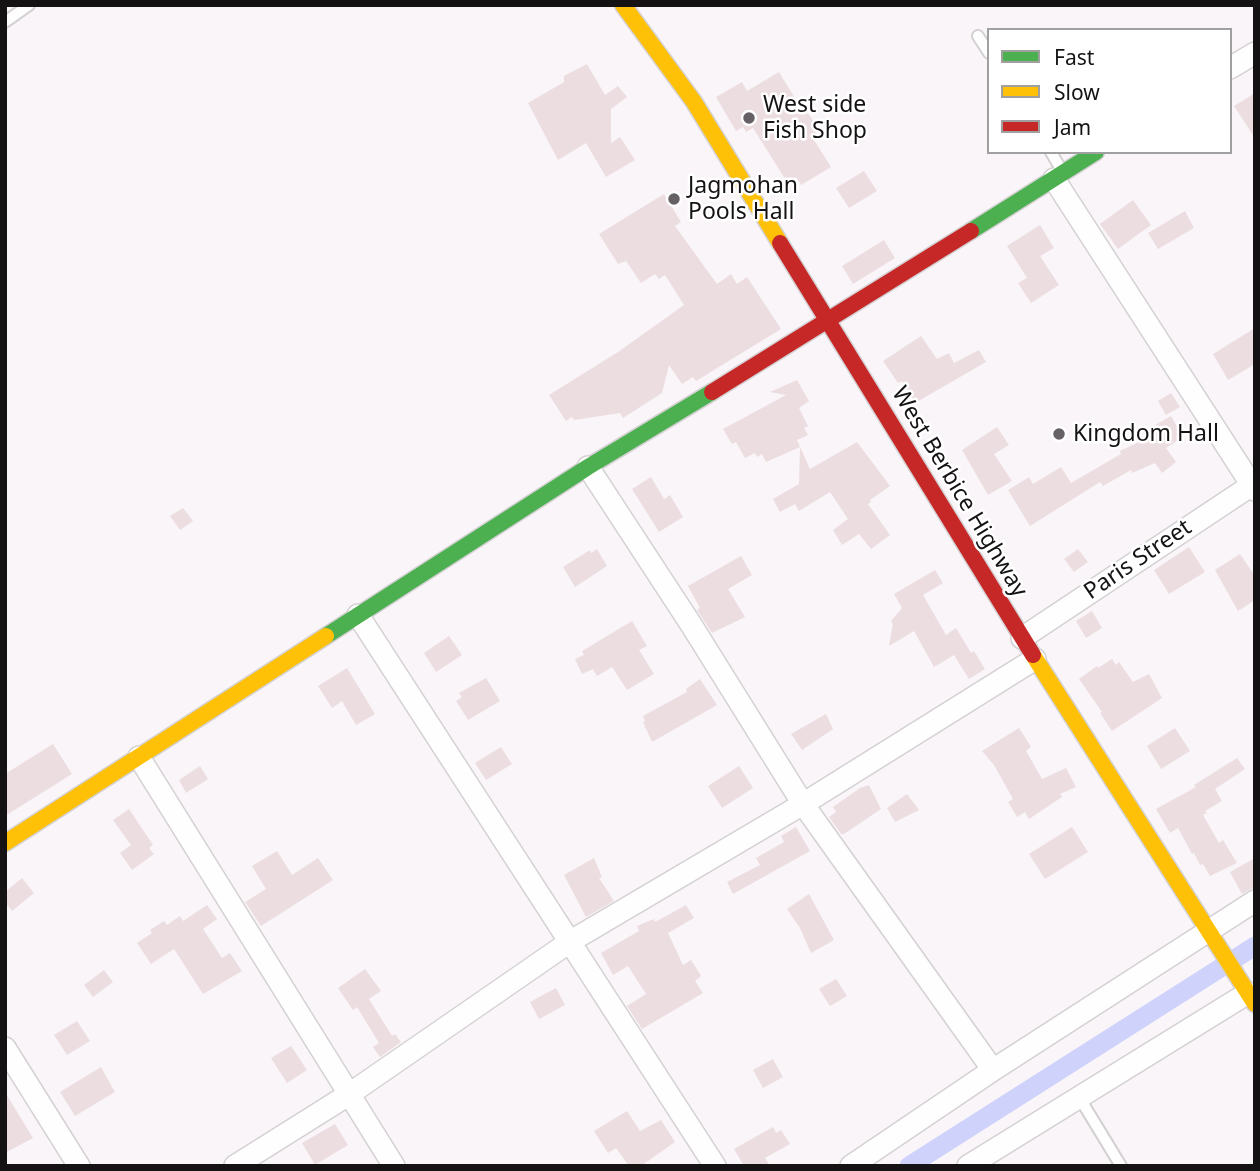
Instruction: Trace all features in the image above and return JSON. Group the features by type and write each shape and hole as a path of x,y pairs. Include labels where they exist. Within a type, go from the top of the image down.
{"street":[{"name":"West Berbice Highway","path":"622,5 694,102 1035,659 1251,998"},
{"path":"1232,67 1255,53"},
{"path":"5,843 587,467 1093,154"},
{"path":"1059,176 1254,486"},
{"path":"587,467 692,626 803,804 993,1070"},
{"name":"Paris Street","path":"1022,638 1254,486"},
{"path":"358,615 715,1166"},
{"path":"235,1166 348,1095 571,941 803,804 1035,659"},
{"path":"139,757 394,1166"},
{"path":"851,1166 993,1070 1255,901"},
{"path":"968,1166 1078,1097 1251,998"},
{"path":"5,1048 79,1166"}],"lane":[{"path":"5,22 29,5"},
{"path":"978,36 987,50"},
{"path":"1052,154 1059,176"},
{"path":"1078,1097 1121,1166"}],"building":[{"path":"587,64 605,95 618,86 627,97 611,109 611,143 620,137 635,160 606,177 586,143 558,160 528,103 564,82 564,76"},
{"path":"779,72 801,108 803,106 820,131 812,137 831,167 801,185 796,177 787,182 753,128 746,132 743,127 736,131 716,97 742,82 747,91"},
{"path":"1255,93 1255,138 1234,106"},
{"path":"864,171 877,191 849,208 836,188"},
{"path":"664,194 681,222 675,226 717,284 731,274 737,284 747,277 781,329 696,381 693,377 682,384 669,365 662,393 623,418 620,413 574,420 572,417 566,421 549,395 618,352 684,305 665,275 659,279 655,274 641,283 626,261 618,264 599,234"},
{"path":"1133,200 1151,225 1118,249 1100,224"},
{"path":"1185,211 1194,228 1158,249 1148,233"},
{"path":"1040,225 1054,248 1040,256 1059,285 1031,303 1018,283 1027,278 1007,246"},
{"path":"884,240 895,258 853,284 842,266"},
{"path":"1255,328 1255,364 1228,380 1213,354"},
{"path":"921,336 937,359 949,353 954,363 979,350 986,362 915,403 902,381 898,383 883,361"},
{"path":"797,380 809,401 799,408 808,426 804,428 808,435 797,440 810,469 857,442 890,486 868,504 890,535 871,549 859,534 842,545 833,530 848,519 830,492 799,511 795,504 780,512 773,499 799,484 800,447 766,462 762,454 757,457 755,453 745,458 736,442 732,444 723,429 786,395 770,392"},
{"path":"1171,393 1180,407 1166,415 1158,401"},
{"path":"1171,416 1183,437 1166,448 1176,462 1162,473 1155,463 1132,473 1131,470 1103,486 1100,482 1030,526 1008,490 1029,477 1033,484 1061,467 1071,483 1121,454 1120,451 1149,437 1145,431"},
{"path":"997,427 1009,445 994,454 1012,481 988,495 962,450"},
{"path":"651,477 664,499 670,495 683,517 659,532 632,489"},
{"path":"183,508 193,521 180,530 170,516"},
{"path":"1189,547 1205,572 1169,594 1154,570"},
{"path":"597,549 607,566 575,587 563,567 590,550 591,553"},
{"path":"1078,549 1088,562 1074,572 1064,559"},
{"path":"1240,554 1255,576 1255,600 1238,611 1215,570"},
{"path":"741,556 752,575 728,589 745,617 712,633 697,610 700,608 688,586"},
{"path":"935,570 943,583 923,595 946,635 956,628 971,653 974,651 985,669 969,679 954,655 934,667 914,631 889,646 893,624 891,621 902,608 894,594"},
{"path":"1092,611 1102,628 1086,638 1076,621"},
{"path":"632,621 647,646 639,650 654,674 627,690 612,667 597,676 593,669 582,674 575,659 584,655 582,651"},
{"path":"449,636 462,655 436,672 424,653"},
{"path":"1112,659 1116,665 1119,662 1133,682 1149,674 1162,698 1112,731 1079,679"},
{"path":"347,668 375,714 356,725 342,701 332,708 318,686"},
{"path":"486,678 500,701 468,720 456,701 462,697 459,693"},
{"path":"700,679 717,705 652,742 643,716 687,692 686,689"},
{"path":"826,714 833,729 802,750 791,734"},
{"path":"1019,728 1031,747 1026,751 1042,779 1066,768 1076,787 1060,794 1062,797 1029,819 1025,812 1017,817 1008,802 1013,799 994,765 982,751"},
{"path":"1175,728 1190,751 1161,769 1147,746"},
{"path":"53,744 72,774 5,816 5,774"},
{"path":"501,747 512,764 486,780 475,763"},
{"path":"1237,758 1245,769 1215,789 1222,801 1203,815 1219,843 1223,840 1237,863 1210,876 1194,853 1192,854 1178,828 1170,833 1156,809 1196,787 1194,785"},
{"path":"200,766 208,779 186,793 179,780"},
{"path":"739,766 753,788 722,808 708,786"},
{"path":"869,785 881,809 841,834 829,817 836,812 833,807 860,788"},
{"path":"907,794 919,810 895,822 887,808"},
{"path":"129,809 153,845 149,848 154,854 132,870 120,853 131,845 113,820"},
{"path":"796,827 810,851 733,894 727,882 760,865 756,858 784,842 781,836"},
{"path":"1072,827 1088,852 1045,879 1029,854"},
{"path":"277,851 292,875 318,858 333,880 261,926 245,902 266,889 252,866"},
{"path":"594,858 602,877 599,878 614,901 586,917 564,875"},
{"path":"1255,858 1255,887 1242,894 1230,872"},
{"path":"22,878 34,893 12,911 5,902 5,892"},
{"path":"809,894 834,940 811,953 800,928 787,909"},
{"path":"207,905 217,919 203,929 222,958 230,953 242,971 203,994 174,949 151,964 137,943 164,921 167,925 180,916 183,921"},
{"path":"686,905 694,918 668,933 683,965 691,960 701,976 695,981 703,993 642,1029 627,1006 646,994 628,966 613,975 601,953 639,931 637,926 654,919 655,922"},
{"path":"365,969 381,991 369,999 392,1036 395,1034 401,1042 380,1057 373,1047 379,1043 357,1007 353,1010 338,988"},
{"path":"104,970 113,982 93,997 84,985"},
{"path":"836,979 847,996 830,1006 819,989"},
{"path":"556,988 565,1005 539,1019 530,1002"},
{"path":"77,1021 90,1041 67,1055 54,1035"},
{"path":"291,1046 307,1070 287,1083 271,1058"},
{"path":"773,1059 783,1077 763,1088 753,1070"},
{"path":"101,1067 115,1092 75,1116 60,1092"},
{"path":"5,1092 33,1138 5,1153"},
{"path":"627,1111 640,1131 661,1120 675,1142 641,1166 629,1166 616,1148 608,1153 594,1131"},
{"path":"335,1124 348,1145 315,1165 302,1143"},
{"path":"773,1127 776,1133 781,1130 790,1144 765,1158 770,1166 744,1166 734,1149"}],"waterway":[{"path":"909,1166 1255,946"}],"traffic: fast":[{"path":"971,231 1093,154"},
{"path":"326,636 588,467 712,392"}],"traffic: slow":[{"path":"623,5 694,102 780,243"},
{"path":"5,843 326,636"},
{"path":"1033,655 1255,1004"}],"traffic: jam":[{"path":"712,392 971,231"},
{"path":"780,243 1033,655"}],"place":[{"name":"West side Fish Shop","path":"749,118"},
{"name":"Jagmohan Pools Hall","path":"674,199"},
{"name":"Kingdom Hall","path":"1059,434"}]}
